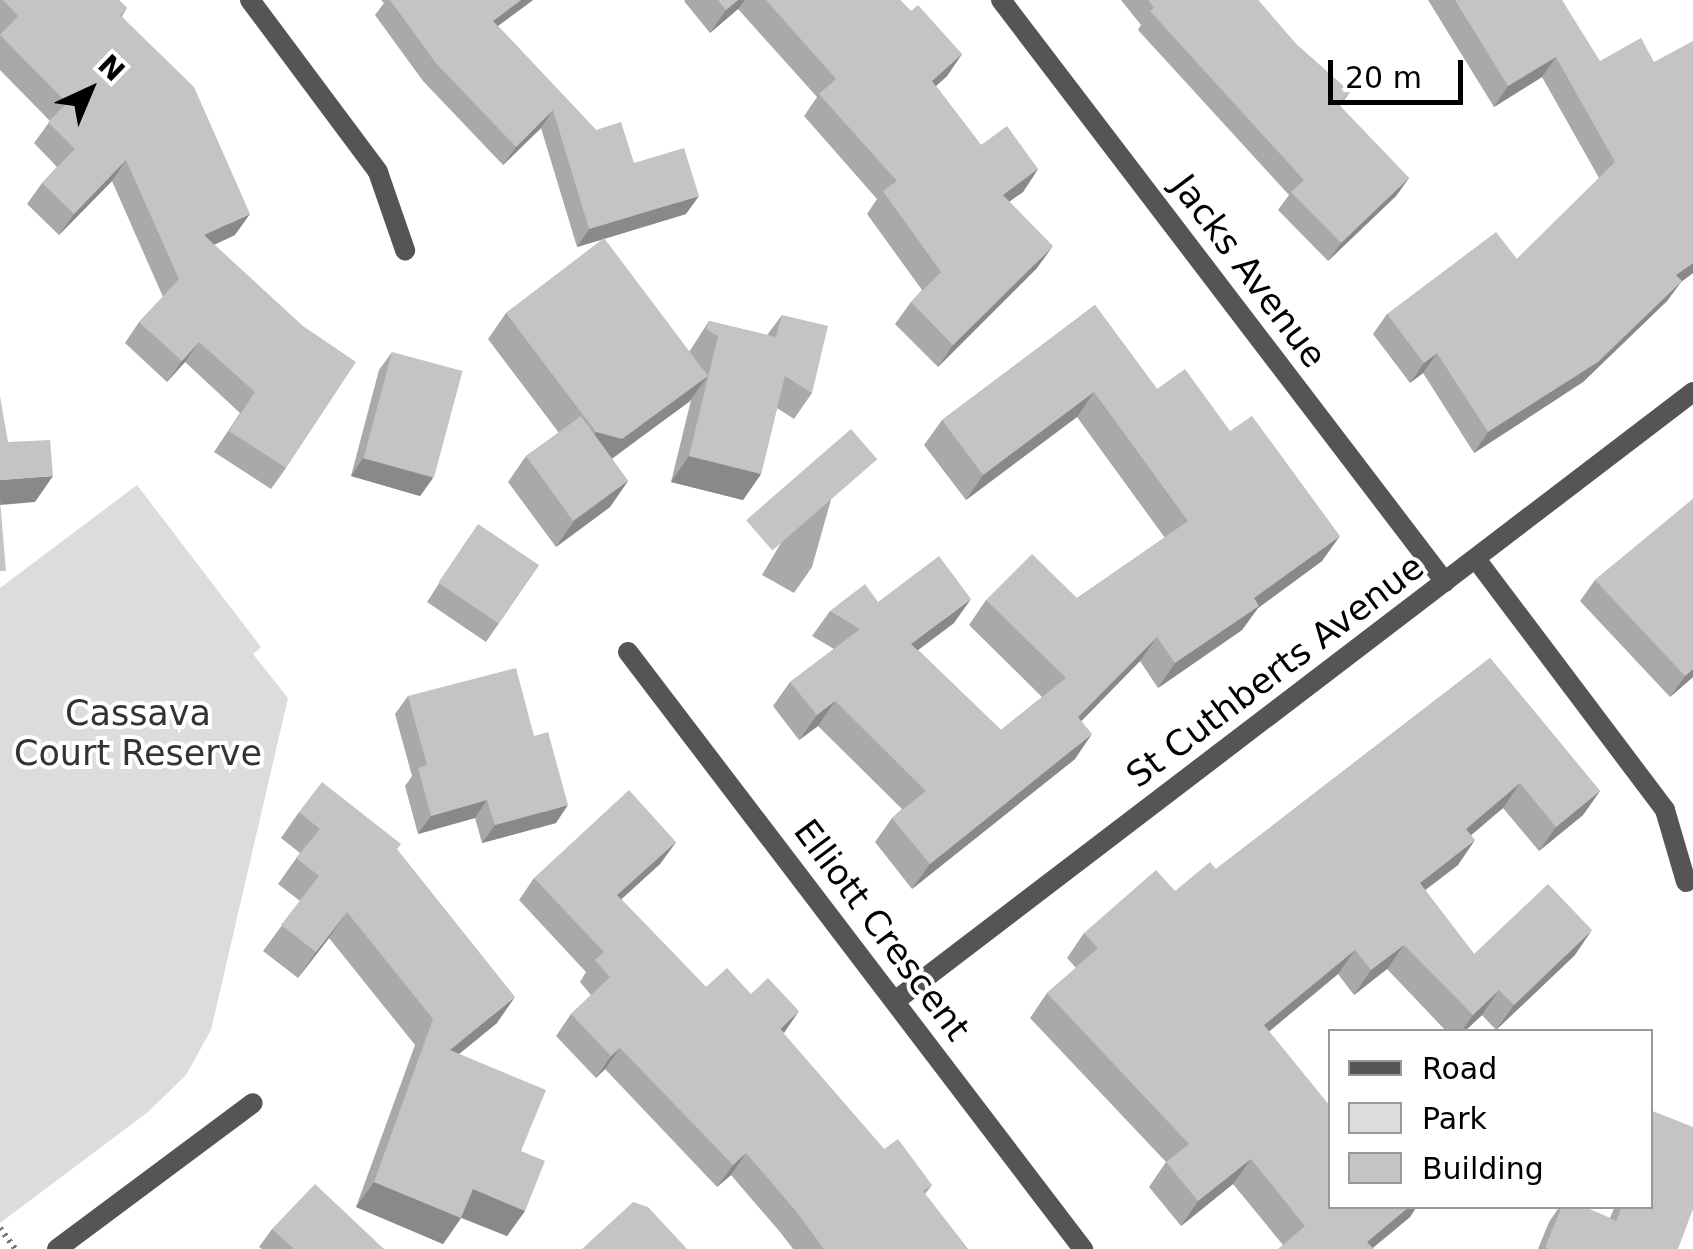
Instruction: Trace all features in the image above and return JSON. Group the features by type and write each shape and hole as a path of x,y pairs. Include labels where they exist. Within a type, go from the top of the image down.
{"street":[{"path":"250,0 378,172 405,250"},
{"name":"Jacks Avenue","path":"1001,0 1445,582"},
{"name":"St Cuthberts Avenue","path":"895,1001 1693,392"},
{"path":"1476,559 1665,810 1686,882"},
{"name":"Elliott Crescent","path":"628,652 1083,1249"},
{"path":"57,1249 254,1103"}],"path":[{"path":"0,1228 15,1249"}],"green space":[{"name":"Cassava Court Reserve","path":"137,485 261,647 253,654 288,698 211,1030 186,1075 148,1112 0,1223 0,588"}],"building":[{"path":"3,0 119,0 127,8 120,15 194,87 250,214 204,235 303,326 356,362 286,468 229,431 255,392 199,342 182,361 139,322 179,279 126,160 74,214 42,183 75,149 48,122 67,103 0,35 18,16"},
{"path":"390,0 521,0 493,21 596,130 621,122 634,163 684,148 699,196 589,229 553,110 516,147 435,62"},
{"path":"718,0 738,0 726,10"},
{"path":"766,0 900,0 911,11 918,5 962,54 932,81 981,145 1007,126 1038,169 1003,195 1053,246 953,345 911,302 941,272 883,191 897,181 819,94 836,79"},
{"path":"1148,0 1258,0 1296,44 1350,92 1338,104 1409,178 1341,243 1291,192 1304,180 1150,11 1154,8"},
{"path":"1455,0 1562,0 1600,61 1641,38 1654,62 1693,41 1693,263 1676,275 1682,281 1598,362 1488,432 1437,353 1424,363 1387,314 1496,232 1517,259 1615,162 1556,57 1508,86"},
{"path":"604,238 708,376 622,439 596,432 506,313"},
{"path":"1095,305 1157,389 1185,369 1230,431 1252,416 1340,536 1254,598 1259,606 1175,663 1157,637 1078,717 1092,734 930,864 892,818 926,791 835,701 817,715 790,682 860,629 830,611 865,584 878,602 939,556 971,599 911,644 1001,730 1066,678 986,600 1032,554 1077,598 1188,521 1094,392 983,475 942,420"},
{"path":"782,315 828,326 812,393 785,376 761,474 689,456 718,336 706,329 709,321 776,337"},
{"path":"392,352 463,371 434,477 364,458"},
{"path":"0,396 8,442 50,440 53,476 0,480"},
{"path":"581,416 628,481 573,521 526,456"},
{"path":"851,429 877,459 772,550 746,520"},
{"path":"1693,499 1693,669 1685,676 1595,580"},
{"path":"0,500 6,571 0,571"},
{"path":"478,524 539,565 499,624 438,583"},
{"path":"1490,658 1600,791 1556,827 1520,783 1466,829 1475,840 1420,883 1474,954 1548,884 1592,930 1514,1005 1499,990 1473,1015 1404,945 1371,970 1355,950 1264,1025 1328,1104 1328,1209 1406,1209 1367,1242 1374,1249 1278,1249 1305,1226 1251,1159 1198,1201 1166,1162 1189,1144 1047,993 1098,948 1084,933 1156,870 1175,891 1210,862 1216,869"},
{"path":"516,668 534,736 548,732 568,805 495,825 487,800 431,816 418,768 427,765 408,696"},
{"path":"322,782 401,844 397,849 515,997 450,1050 546,1090 521,1151 545,1161 525,1211 473,1189 461,1218 374,1182 433,1019 347,912 316,952 281,925 319,876 296,858 320,829 299,812"},
{"path":"629,790 676,842 617,895 706,987 727,968 751,994 768,978 799,1011 780,1029 884,1149 898,1139 932,1185 923,1191 968,1249 824,1249 746,1153 733,1165 620,1048 611,1056 571,1014 610,977 595,960 604,952 534,878"},
{"path":"1653,1111 1693,1127 1693,1209 1678,1249 1545,1247 1561,1209 1589,1209 1616,1221 1621,1209 1653,1209"},
{"path":"315,1184 384,1249 294,1249 272,1229"},
{"path":"633,1202 648,1207 687,1249 582,1249"}]}
